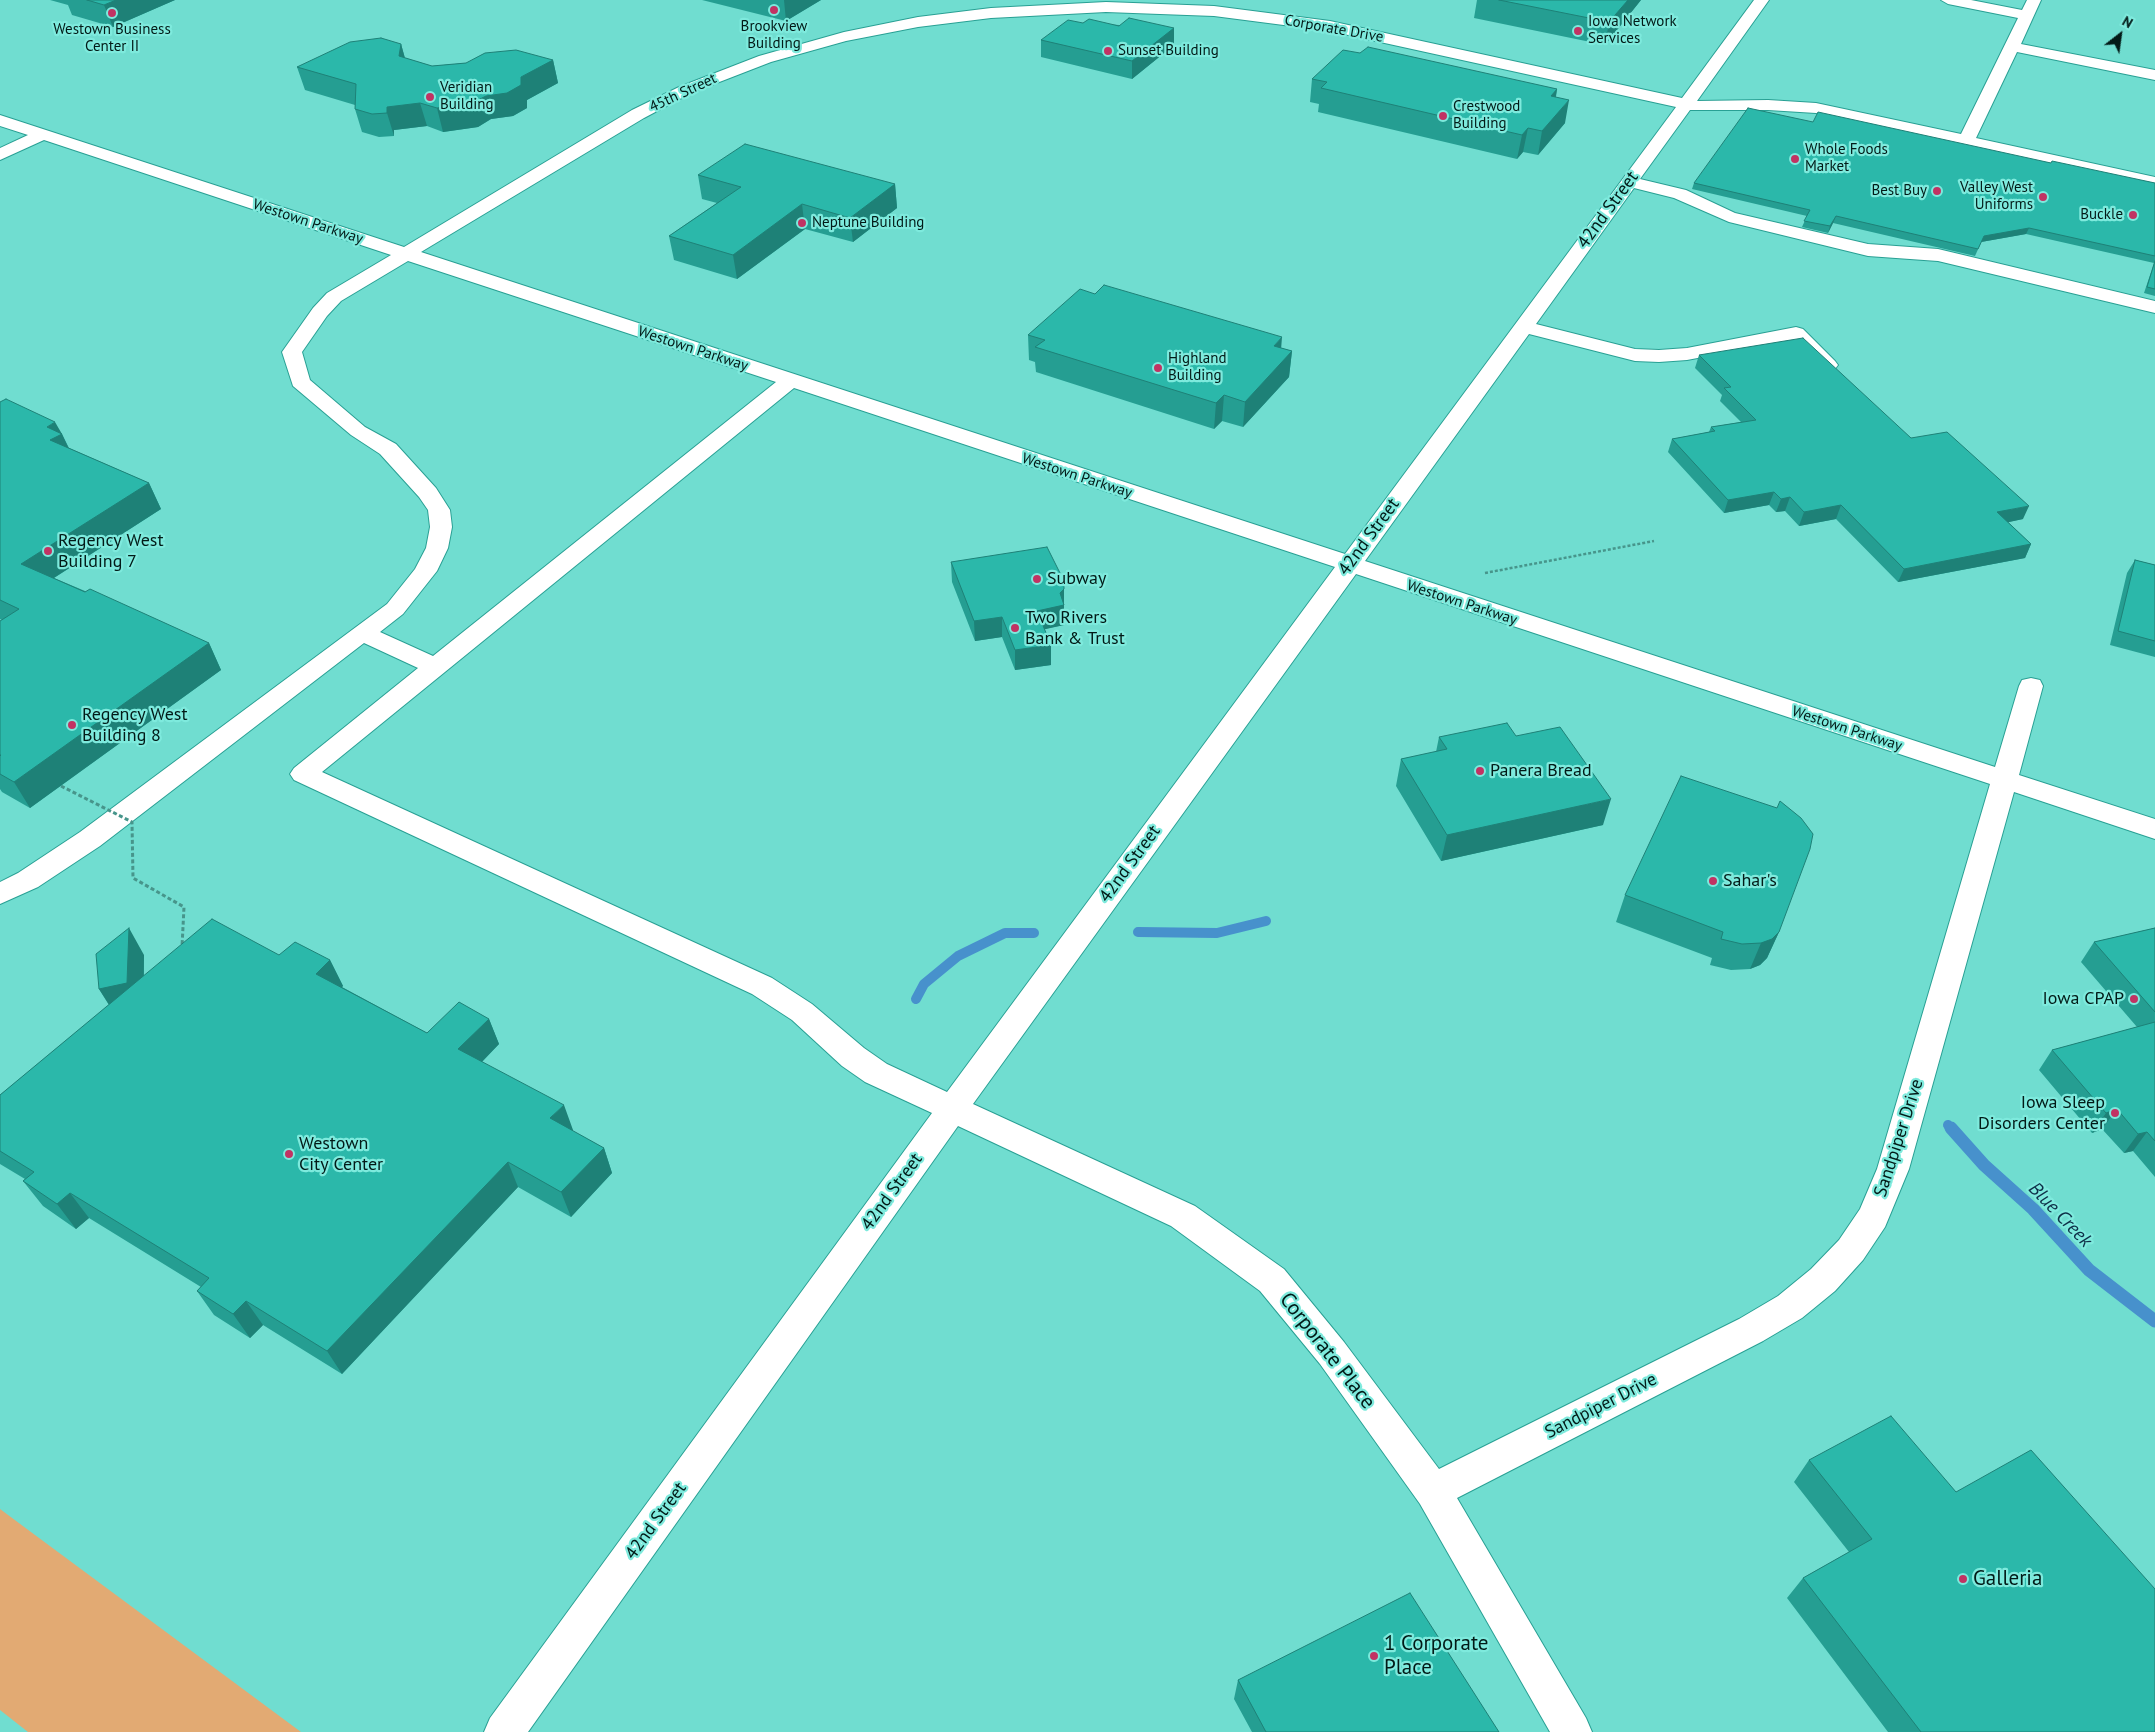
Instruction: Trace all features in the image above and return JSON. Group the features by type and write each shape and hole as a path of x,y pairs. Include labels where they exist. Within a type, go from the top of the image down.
{"street":[{"name":"42nd Street","path":"504,1732 952,1108 1762,0"},
{"path":"1948,0 2026,15"},
{"path":"1966,141 2013,47 2034,0"},
{"name":"Corporate Drive","path":"988,6 1058,8 1136,7 1214,11 1269,17 1371,34 1695,106 1797,106 2155,182"},
{"name":"45th Street","path":"362,633 395,609 425,571 437,548 441,527 439,510 428,493 388,449 358,431 303,386 297,373 292,352 310,324 334,297 602,134 654,105 706,81 765,59 844,37 988,6"},
{"path":"2013,47 2155,75"},
{"name":"Westown Parkway","path":"5,126 43,134 1348,566 2155,829"},
{"path":"0,155 43,134"},
{"path":"1629,182 1680,194 1738,219 1868,250 1938,255 2155,306"},
{"path":"1523,327 1635,355 1659,356 1687,354 1796,333 1841,378"},
{"path":"0,894 28,880 90,839 362,633 436,667 790,381"},
{"name":"Corporate Place","path":"436,667 303,774 762,986 802,1012 853,1057 876,1073 1183,1216 1272,1280 1332,1353 1433,1491 1572,1732"},
{"name":"Sandpiper Drive","path":"1433,1491 1751,1330 1790,1307 1823,1280 1851,1250 1873,1217 1893,1169 2031,686"}],"path":[{"path":"1485,573 1654,541"},
{"path":"61,786 132,822 133,878 184,907 182,952"}],"shaded area":[{"path":"0,1509 301,1732 28,1732 0,1710"}],"building":[{"path":"87,0 116,0 104,5"},
{"path":"1499,0 1628,0 1609,22"},
{"path":"1129,18 1174,28 1132,61 1041,40 1068,20 1083,23 1089,19 1119,26"},
{"path":"381,38 401,44 399,56 432,66 466,63 485,53 516,50 553,60 521,77 521,85 507,93 486,96 472,103 437,108 420,103 387,107 387,113 372,114 355,109 356,84 297,67 350,42"},
{"path":"1368,47 1557,89 1551,96 1569,100 1542,131 1528,128 1522,135 1321,88 1327,82 1312,79 1343,50 1360,53"},
{"path":"1748,108 1813,122 1818,112 2051,163 2052,161 2155,183 2155,256 2029,228 1984,236 1978,249 1836,216 1830,226 1804,221 1810,210 1694,183"},
{"path":"745,144 895,184 850,218 802,204 733,255 669,236 741,187 698,175"},
{"path":"2155,261 2155,289 2147,287"},
{"name":"Highland Building","path":"1104,285 1282,337 1274,346 1292,351 1245,402 1224,395 1216,403 1035,347 1045,340 1028,335 1080,289 1095,294"},
{"path":"1803,338 1911,438 1947,432 2029,506 1997,512 2031,544 1904,569 1841,505 1804,512 1790,497 1781,499 1774,492 1728,500 1672,439 1715,431 1711,427 1756,420 1724,388 1731,387 1699,355"},
{"path":"6,399 55,422 47,427 62,434 50,440 149,483 21,564 85,592 90,589 209,643 14,782 0,774 0,621 19,609 0,600 0,402"},
{"path":"1047,547 1064,581 1064,589 1060,593 1064,605 1037,611 1051,645 1015,650 1002,617 974,621 951,562"},
{"path":"2135,560 2155,565 2155,641 2118,631"},
{"path":"1507,723 1516,736 1560,727 1611,799 1447,835 1401,759 1447,749 1439,737"},
{"name":"Sahar's","path":"1681,776 1777,808 1780,801 1801,818 1813,834 1810,849 1779,932 1772,939 1761,943 1742,944 1721,939 1723,932 1625,895"},
{"name":"Westown City Center","path":"212,919 279,955 295,942 330,960 316,974 427,1033 459,1002 489,1019 458,1049 564,1105 550,1118 604,1148 561,1192 508,1162 327,1351 246,1301 233,1314 197,1291 209,1278 70,1193 57,1204 23,1181 34,1172 0,1151 0,1095"},
{"path":"129,928 127,983 99,989 96,954"},
{"path":"2155,928 2155,1012 2094,942"},
{"path":"2155,1022 2155,1141 2147,1132 2138,1134 2117,1109 2106,1113 2052,1050"},
{"name":"Galleria","path":"1891,1416 1956,1492 2031,1450 2155,1589 2155,1732 1921,1732 1803,1578 1872,1539 1809,1460"},
{"name":"1 Corporate Place","path":"1410,1593 1499,1732 1266,1732 1238,1680"}],"waterway":[{"name":"Blue Creek","path":"1138,932 1217,933 1266,921"},
{"name":"Blue Creek","path":"916,999 924,984 958,956 1005,933 1034,933"},
{"name":"Blue Creek","path":"1948,1125 1952,1130"},
{"name":"Blue Creek","path":"1951,1128 1984,1165 2033,1209 2089,1270 2155,1321"}],"place":[{"name":"Brookview Building","path":"774,10"},
{"name":"Westown Business Center II","path":"112,13"},
{"name":"Iowa Network Services","path":"1578,31"},
{"name":"Sunset Building","path":"1108,51"},
{"name":"Veridian Building","path":"430,97"},
{"name":"Crestwood Building","path":"1443,116"},
{"name":"Whole Foods Market","path":"1795,159"},
{"name":"Best Buy","path":"1937,191"},
{"name":"Valley West Uniforms","path":"2043,197"},
{"name":"Buckle","path":"2133,215"},
{"name":"Neptune Building","path":"802,223"},
{"name":"Highland Building","path":"1158,368"},
{"name":"Regency West Building 7","path":"48,551"},
{"name":"Subway","path":"1037,579"},
{"name":"Two Rivers Bank & Trust","path":"1015,628"},
{"name":"Regency West Building 8","path":"72,725"},
{"name":"Panera Bread","path":"1480,771"},
{"name":"Sahar's","path":"1713,881"},
{"name":"Iowa CPAP","path":"2134,999"},
{"name":"Iowa Sleep Disorders Center","path":"2115,1113"},
{"name":"Westown City Center","path":"289,1154"},
{"name":"Galleria","path":"1963,1579"},
{"name":"1 Corporate Place","path":"1374,1656"}]}
